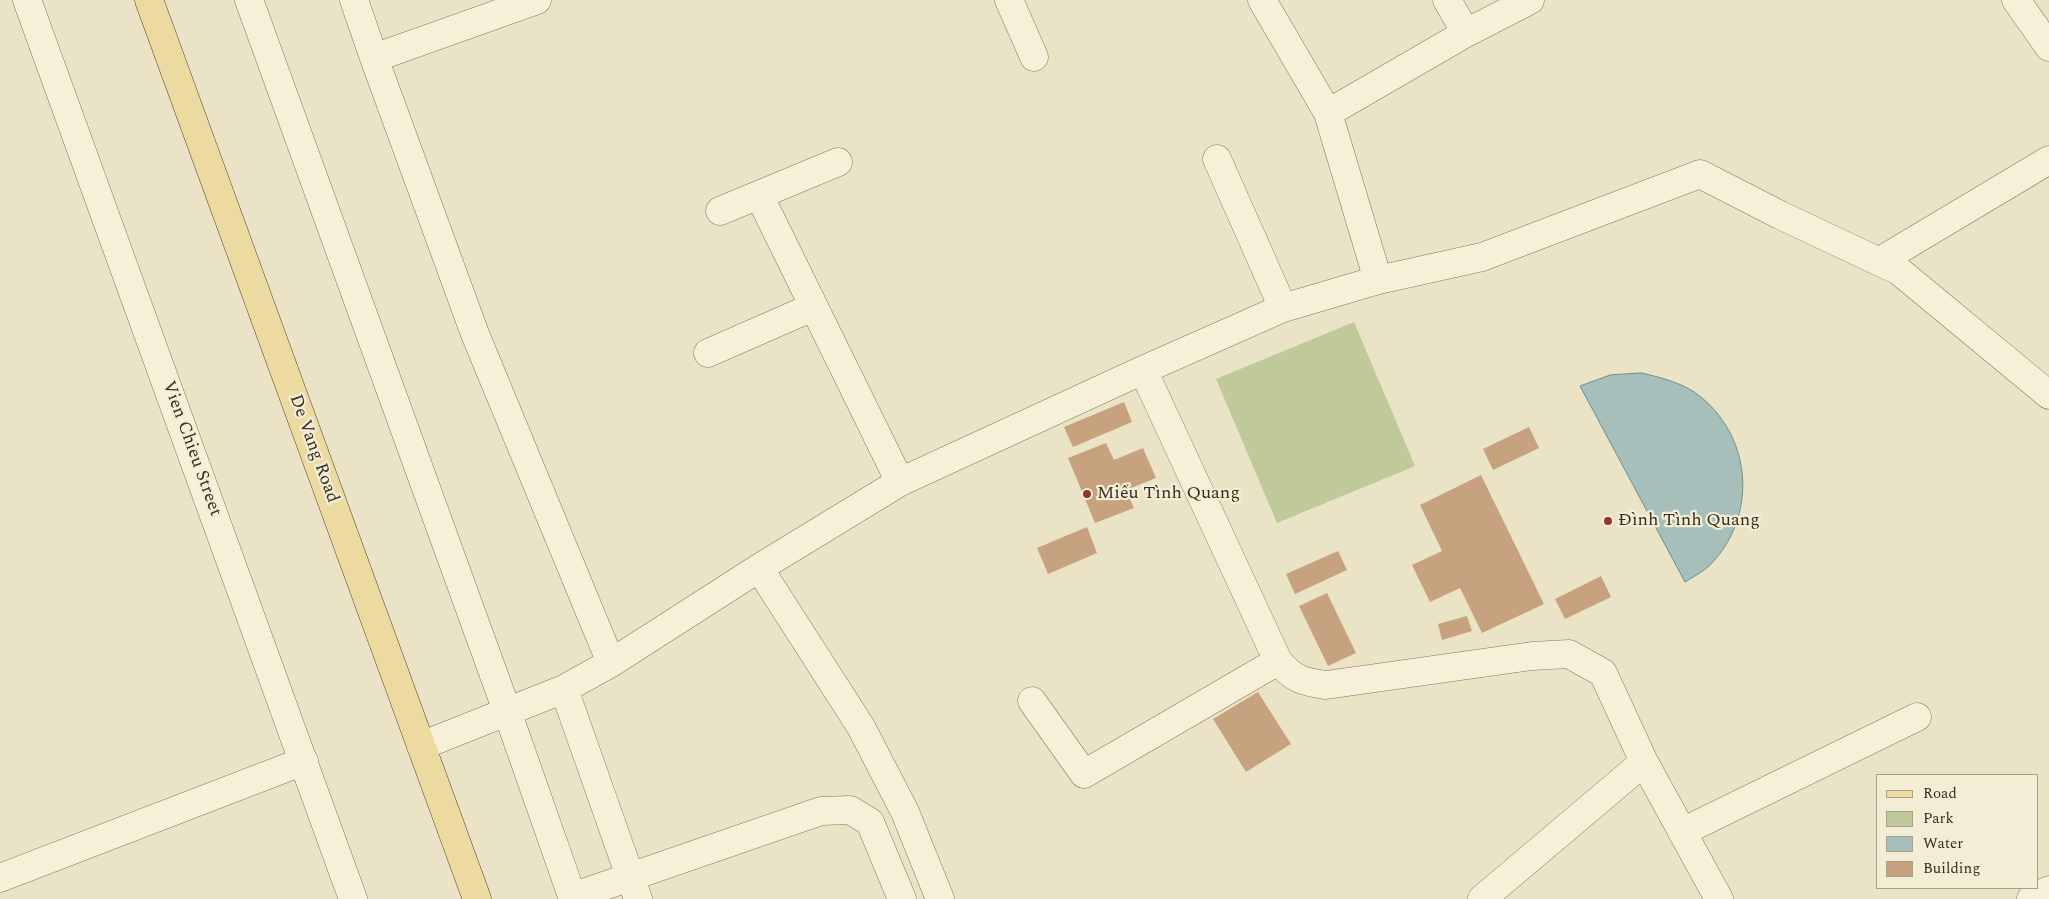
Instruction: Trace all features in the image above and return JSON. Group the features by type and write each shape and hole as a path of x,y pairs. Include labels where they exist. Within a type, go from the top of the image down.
{"main road":[{"name":"De Vang Road","path":"150,0 477,899"}],"street":[{"name":"Vien Chieu Street","path":"27,0 353,899"},
{"path":"249,0 573,898 634,888 822,811 850,810 870,822 902,899"},
{"path":"354,0 475,334 611,664"},
{"path":"374,58 537,0"},
{"path":"1009,0 1034,58"},
{"path":"1262,0 1328,113 1378,280"},
{"path":"1447,0 1466,33"},
{"path":"1328,113 1466,33 1530,0"},
{"path":"2016,0 2049,48"},
{"path":"1218,158 1283,308"},
{"path":"1880,261 2049,160"},
{"path":"720,211 838,162"},
{"path":"421,746 564,689 611,664 760,568 900,482 1143,370 1283,308 1378,280 1482,257 1700,174 1780,215 1899,271 2048,392"},
{"path":"760,195 900,482"},
{"path":"708,353 813,306"},
{"path":"1143,370 1278,661 1289,674 1306,682 1326,685 1532,656 1569,654 1603,673 1644,762 1719,899"},
{"path":"760,568 861,727 905,812 940,899"},
{"path":"1032,701 1084,774 1278,661"},
{"path":"564,689 634,888"},
{"path":"1682,832 1917,717"},
{"path":"0,878 304,761"},
{"path":"1482,899 1644,762"},
{"path":"2031,899 2049,890"}],"green space":[{"path":"1354,322 1415,466 1277,523 1216,379"}],"water":[{"path":"1642,373 1680,385 1701,397 1718,415 1731,435 1739,456 1743,479 1742,502 1736,525 1725,546 1710,565 1685,582 1580,386 1610,375"}],"building":[{"path":"1124,402 1132,422 1073,447 1064,427"},
{"path":"1529,427 1539,448 1493,470 1483,449"},
{"path":"1106,443 1114,460 1143,448 1156,478 1126,490 1134,508 1095,523 1068,458"},
{"path":"1481,475 1544,604 1482,633 1460,588 1430,602 1412,565 1442,551 1420,505"},
{"path":"1087,527 1097,553 1048,574 1037,548"},
{"path":"1338,551 1347,570 1295,594 1286,574"},
{"path":"1601,576 1611,597 1565,619 1555,599"},
{"path":"1327,593 1356,653 1328,666 1299,606"},
{"path":"1467,616 1472,631 1442,640 1438,624"},
{"path":"1258,692 1291,744 1246,772 1213,719"}],"place":[{"name":"Miếu Tình Quang","path":"1087,494"},
{"name":"Đình Tình Quang","path":"1608,521"}]}
